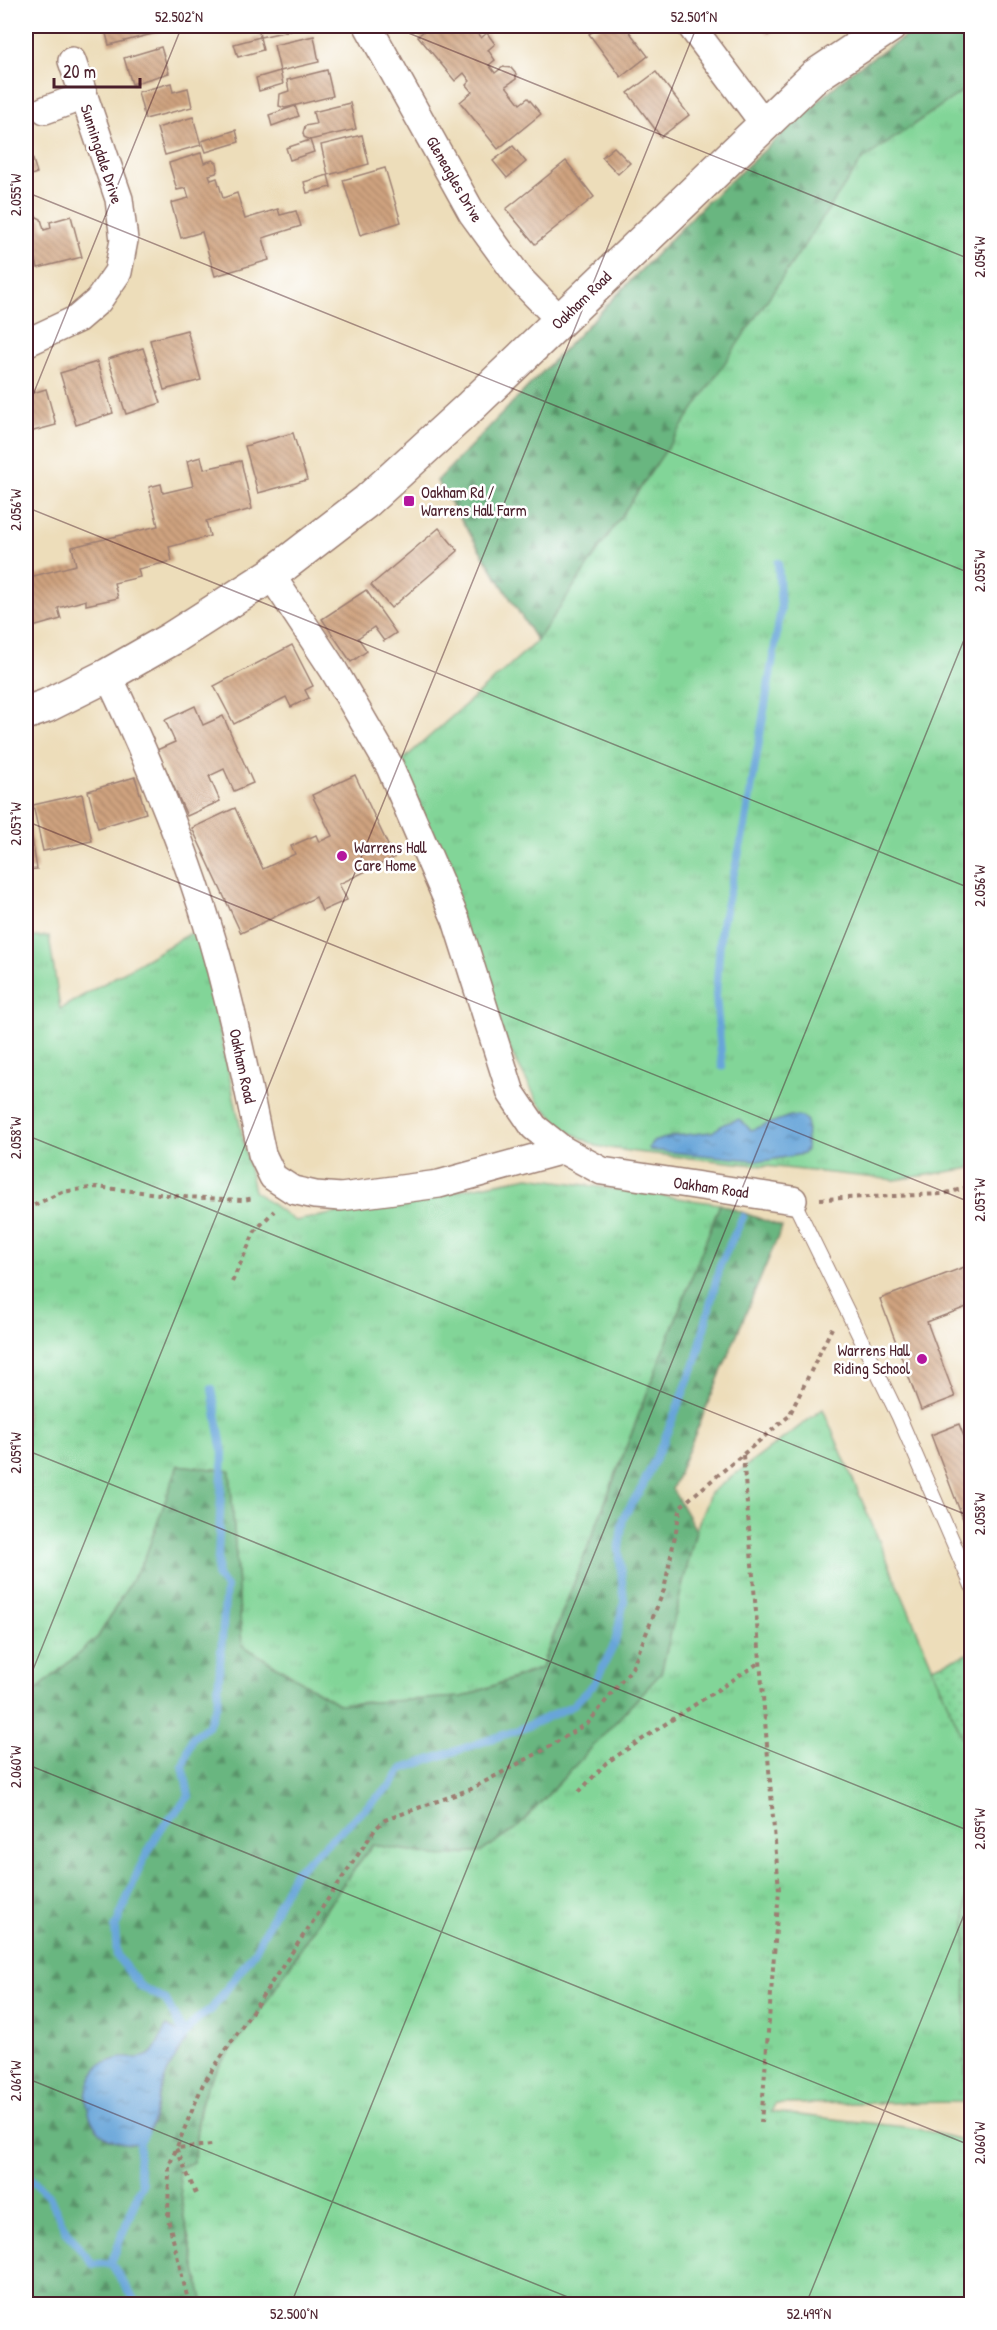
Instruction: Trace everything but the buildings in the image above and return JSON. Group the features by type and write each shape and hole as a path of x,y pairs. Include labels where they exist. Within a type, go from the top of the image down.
{"street":[{"name":"Gleneagles Drive","path":"368,26 472,213 520,279 560,320"},
{"path":"691,26 765,125"},
{"name":"Oakham Road","path":"26,713 46,706 108,675 171,639 271,575 367,501 471,406 815,76 890,26"},
{"name":"Sunningdale Drive","path":"26,343 77,319 98,302 118,272 124,240 119,199 72,61"},
{"name":"Sunningdale Drive","path":"45,110 84,96"},
{"name":"Oakham Road","path":"271,575 333,669 390,767 456,920 512,1093 534,1127 562,1150 602,1171 792,1200"},
{"name":"Oakham Road","path":"108,675 137,736 188,867 228,997 262,1155 273,1177 293,1190 315,1196 342,1197 439,1184 562,1150"}],"lane":[{"path":"792,1200 899,1417 972,1586"}],"path":[{"path":"792,1200 943,1194 972,1186"},
{"path":"26,1209 62,1192 96,1187 185,1197 243,1200 293,1190"},
{"path":"232,1282 255,1231 293,1190"},
{"path":"189,2304 168,2219 169,2166 203,2084 376,1828 385,1820 471,1789 542,1751 589,1722 632,1668 664,1590 681,1506 789,1416 829,1331 847,1312"},
{"path":"743,1455 780,1890 761,2123"},
{"path":"579,1792 606,1763 760,1662"},
{"path":"176,2148 212,2145"},
{"path":"176,2148 196,2194"}],"green space":[{"path":"921,26 971,26 971,1168 895,1180 596,1146 566,1130 538,1102 507,1044 403,760 537,641 437,481 706,203"},
{"path":"921,26 971,26 971,85 861,161 537,641 437,481 706,203 852,71"},
{"path":"198,929 254,1191 295,1221 529,1177 720,1204 541,1668 462,1697 338,1704 242,1645 230,1471 178,1465 145,1558 98,1637 26,1699 26,938 49,936 60,1009"},
{"path":"720,1204 782,1227 672,1489 696,1530 661,1673 518,1827 481,1852 442,1856 373,1845 342,1885 260,2011 225,2057 207,2086 201,2103 194,2162 178,2168 184,2219 204,2304 26,2304 26,1699 98,1637 145,1558 178,1465 230,1471 242,1645 338,1704 462,1697 541,1669"},
{"path":"823,1409 967,1748 965,2102 775,2104 771,2112 914,2128 971,2142 971,2304 204,2304 184,2219 177,2167 194,2162 201,2108 205,2090 214,2071 272,1994 342,1886 373,1845 442,1856 481,1852 518,1827 661,1673 696,1530 710,1493"},
{"path":"972,1653 971,2142 966,2139 965,2102 967,1748 932,1667"}],"water":[{"path":"790,1116 802,1117 807,1121 806,1150 803,1154 764,1161 650,1150 649,1148 652,1142 674,1136 712,1132 724,1124 739,1119 751,1130"},
{"path":"167,2026 184,2035 186,2041 166,2077 147,2134 140,2142 129,2144 105,2136 94,2124 88,2111 86,2098 89,2083 99,2065 119,2059 147,2056 155,2048"}],"waterway":[{"path":"722,1066 716,995 721,928 745,826 781,609 778,563"},
{"path":"184,2035 197,2019 211,2010 255,1951 294,1873 390,1786 402,1769 521,1729 572,1706 594,1684 615,1643 624,1601 619,1549 623,1518 642,1487 664,1440 696,1361 720,1265 743,1217"},
{"path":"182,2038 184,2035 166,2000 140,1986 117,1956 115,1928 139,1869 158,1833 189,1796 183,1766 192,1738 208,1726 217,1704 226,1587 217,1577 223,1453 212,1389"},
{"path":"111,2263 142,2184 138,2164 140,2142 145,2132"},
{"path":"26,2174 49,2196 66,2231 93,2264 111,2263 137,2304"}],"place":[{"name":"Oakham Rd / Warrens Hall Farm","path":"409,501"},
{"name":"Warrens Hall Care Home","path":"342,856"},
{"name":"Warrens Hall Riding School","path":"922,1359"}]}
